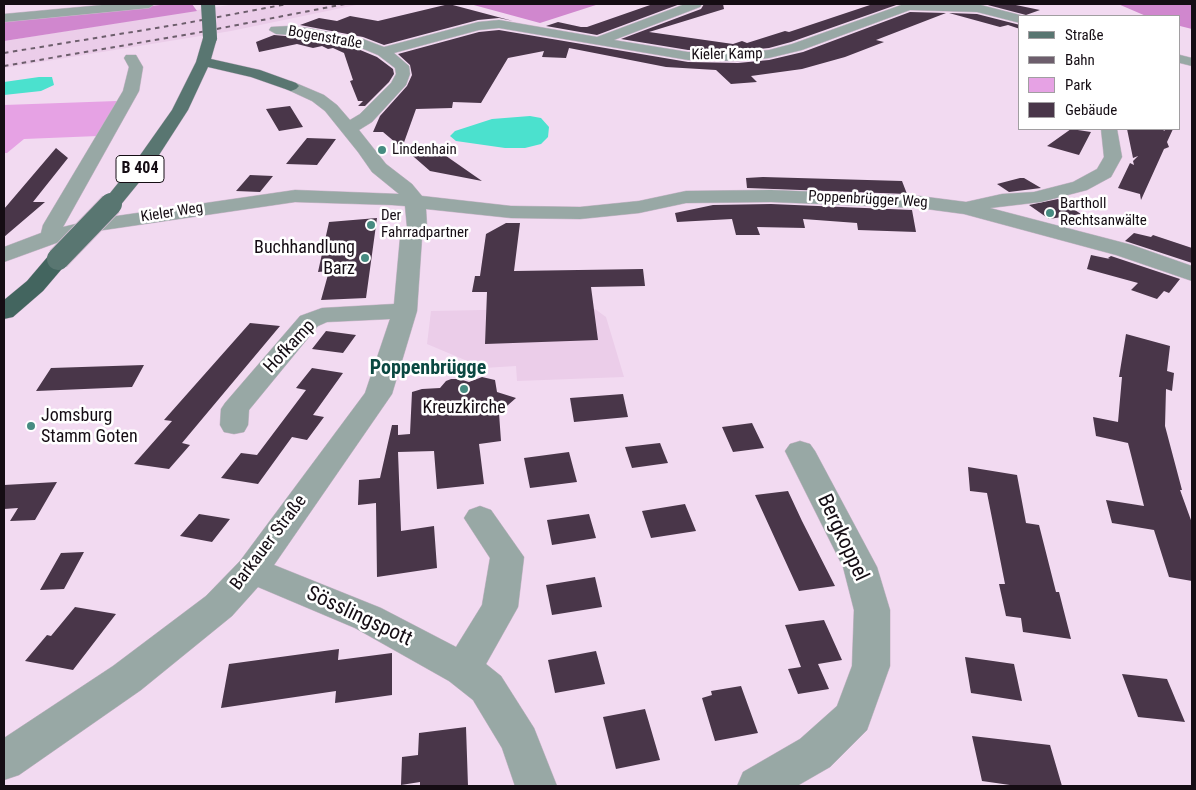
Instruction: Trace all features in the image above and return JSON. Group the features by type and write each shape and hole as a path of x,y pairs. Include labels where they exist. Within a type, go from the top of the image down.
{"highway":[{"name":"B 404","path":"4,293 58,259"},
{"name":"B 404","path":"4,312 35,286 58,259"}],"main road":[{"name":"B 404","path":"58,259 112,203 165,134 191,90 203,62 210,38 208,4"},
{"path":"203,62 255,73 291,86"},
{"path":"191,90 218,75 255,73"}],"street":[{"path":"4,18 150,4"},
{"path":"598,41 696,4"},
{"name":"Kieler Kamp","path":"383,52 472,28 499,24 688,56 720,58 755,56 782,51 810,43 909,5 974,6 1018,18"},
{"name":"Bogenstraße","path":"276,30 289,30 344,38 383,52 402,66 402,78 398,85 366,118 349,128"},
{"path":"51,237 53,225 131,92 136,67 131,58"},
{"path":"291,86 324,102 349,128 395,189"},
{"path":"965,208 1002,200 1034,198 1080,186 1104,173 1113,157 1109,130"},
{"name":"Kieler Weg","path":"4,255 51,237 96,225 295,196 395,189"},
{"name":"Poppenbrügger Weg","path":"395,189 511,212 598,213 686,197 771,196 919,202 965,208 1124,250 1192,274"},
{"name":"Barkauer Straße","path":"4,761 127,678 219,606 252,570 378,394 405,311 411,238 417,228 395,189"},
{"name":"Hofkamp","path":"234,425 235,409 309,321 322,315 405,311"},
{"name":"Bergkoppel","path":"758,786 815,753 853,717 870,666 872,610 860,567 800,452"},
{"path":"463,669 500,607 506,557 480,518"},
{"name":"Sösslingspott","path":"252,570 368,618 463,669 487,688 520,741 536,786"}],"shaded area":[{"path":"170,4 192,4 197,11 4,41 4,21"},
{"path":"235,4 361,4 231,31 4,68 4,41"},
{"path":"470,4 599,4 540,23"},
{"path":"1118,4 1192,4 1192,29 1181,26 1181,15 1144,15"},
{"path":"52,77 54,85 41,91 4,95 4,82"},
{"path":"530,116 541,118 549,127 548,137 541,144 525,148 505,148 456,141 450,136 455,131 492,119"},
{"path":"595,309 606,317 624,377 517,381 516,366 484,368 427,344 431,311"}],"green space":[{"path":"117,101 98,136 24,139 7,153 4,153 4,105"}],"building":[{"path":"449,4 513,21 499,18 478,20 384,45 363,37 300,25 319,18 337,21 350,16 378,21"},
{"path":"653,4 680,4 597,35 546,26 558,22 587,27"},
{"path":"704,4 723,4 724,9 649,32 733,44 742,41 747,43 785,31 789,32 873,4 899,4 769,48 738,51 688,50 621,39 701,9"},
{"path":"984,4 1011,4 1040,10 1026,15"},
{"path":"910,12 946,13 876,40 884,42 845,57 802,69 751,76 757,82 731,84 716,70 666,67 569,48 566,58 542,57 544,51 508,58 481,103 453,102 452,108 416,109 402,148 383,132 373,132 380,116 407,86 412,75 410,65 398,54 479,32 499,30 688,62 738,63 769,60 803,52"},
{"path":"949,13 977,14 1018,24 1018,28 1008,25 1000,27"},
{"path":"274,35 308,38 353,47 377,57 393,69 394,74 389,82 365,106 358,106 363,101 358,101 350,81 353,80 344,53 333,48 328,49 322,46 313,48 297,44 259,52 256,42"},
{"path":"290,106 303,127 279,131 266,109"},
{"path":"1070,130 1091,132 1079,155 1047,146"},
{"path":"1127,130 1173,130 1167,142 1169,147 1164,149 1141,200 1140,194 1118,188 1130,163 1134,165 1133,161 1138,156 1133,158"},
{"path":"307,138 336,139 317,165 286,164"},
{"path":"432,144 482,181 430,171 406,150"},
{"path":"56,148 68,158 33,202 45,202 4,237 4,209"},
{"path":"250,175 273,176 260,192 236,191"},
{"path":"746,178 902,181 907,194 747,188"},
{"path":"1024,178 1041,188 1009,192 997,184"},
{"path":"1058,199 1081,214 1049,219 1029,205"},
{"path":"771,204 912,210 916,232 858,230 857,223 803,219 805,228 757,227 760,235 736,235 732,219 677,222 675,213 713,205"},
{"path":"377,218 366,298 321,300 329,271 318,272 329,222"},
{"path":"506,223 520,223 514,271 643,269 645,286 591,287 598,340 485,344 487,292 472,292 475,276 480,276 486,234"},
{"path":"1134,233 1151,237 1153,235 1192,248 1192,263 1125,241"},
{"path":"1091,255 1110,259 1108,258 1111,256 1180,279 1169,293 1164,291 1157,299 1131,290 1138,283 1087,269"},
{"path":"250,323 280,326 182,443 190,445 169,469 134,464 172,421 164,420"},
{"path":"326,331 356,335 343,353 312,349"},
{"path":"1126,334 1170,346 1167,371 1174,373 1172,391 1166,389 1165,426 1182,490 1180,490 1192,523 1192,581 1169,577 1154,530 1112,523 1106,500 1144,506 1128,443 1096,436 1093,417 1118,422 1122,377 1119,377"},
{"path":"144,365 132,387 36,391 51,368"},
{"path":"312,368 343,373 313,415 324,417 307,440 292,437 258,484 221,478 241,453 257,455 306,390 296,388"},
{"path":"482,377 495,380 497,392 516,398 499,413 501,441 479,444 484,484 437,489 434,451 398,452 401,531 434,526 437,568 377,577 376,503 358,505 359,480 380,478 392,425 398,425 398,435 410,434 412,392 422,389 440,388 446,381 451,379 469,382"},
{"path":"623,394 628,417 574,422 570,398"},
{"path":"752,423 764,448 733,452 722,427"},
{"path":"660,443 668,463 632,468 625,447"},
{"path":"569,452 577,482 530,488 524,458"},
{"path":"968,467 1017,475 1026,523 1039,525 1056,592 1059,592 1071,639 1023,632 1021,618 1006,616 999,584 1005,584 987,493 970,491"},
{"path":"57,482 35,520 10,521 18,508 4,509 4,485"},
{"path":"788,491 835,586 799,591 755,495"},
{"path":"685,504 696,531 651,538 642,511"},
{"path":"199,514 230,519 212,542 180,536"},
{"path":"589,514 596,538 552,545 547,520"},
{"path":"84,552 64,589 40,590 61,553"},
{"path":"595,577 602,607 552,615 546,585"},
{"path":"75,607 116,614 73,670 25,661 47,635 51,636"},
{"path":"824,620 842,660 818,664 829,689 798,694 788,669 801,667 785,625"},
{"path":"339,649 338,660 392,653 392,695 335,703 336,691 221,708 229,664"},
{"path":"596,651 605,684 555,693 548,660"},
{"path":"965,657 1014,664 1022,701 971,693"},
{"path":"1122,674 1167,679 1185,722 1138,717"},
{"path":"741,686 758,733 715,741 702,698 712,695 711,691"},
{"path":"645,709 660,760 616,769 603,717"},
{"path":"466,727 468,786 420,786 420,782 401,785 402,757 418,755 419,733"},
{"path":"972,736 1050,745 1062,786 1011,786 982,781"}],"railway":[{"path":"4,53 181,24 287,4"},
{"path":"4,66 196,33 345,4"}],"place":[{"name":"Lindenhain","path":"382,150"},
{"name":"Bartholl Rechtsanwälte","path":"1050,213"},
{"name":"Der Fahrradpartner","path":"371,225"},
{"name":"Buchhandlung Barz","path":"365,258"},
{"name":"Kreuzkirche","path":"464,389"},
{"name":"Jomsburg Stamm Goten","path":"31,426"}],"district":[{"name":"Poppenbrügge","path":"428,369"}]}
